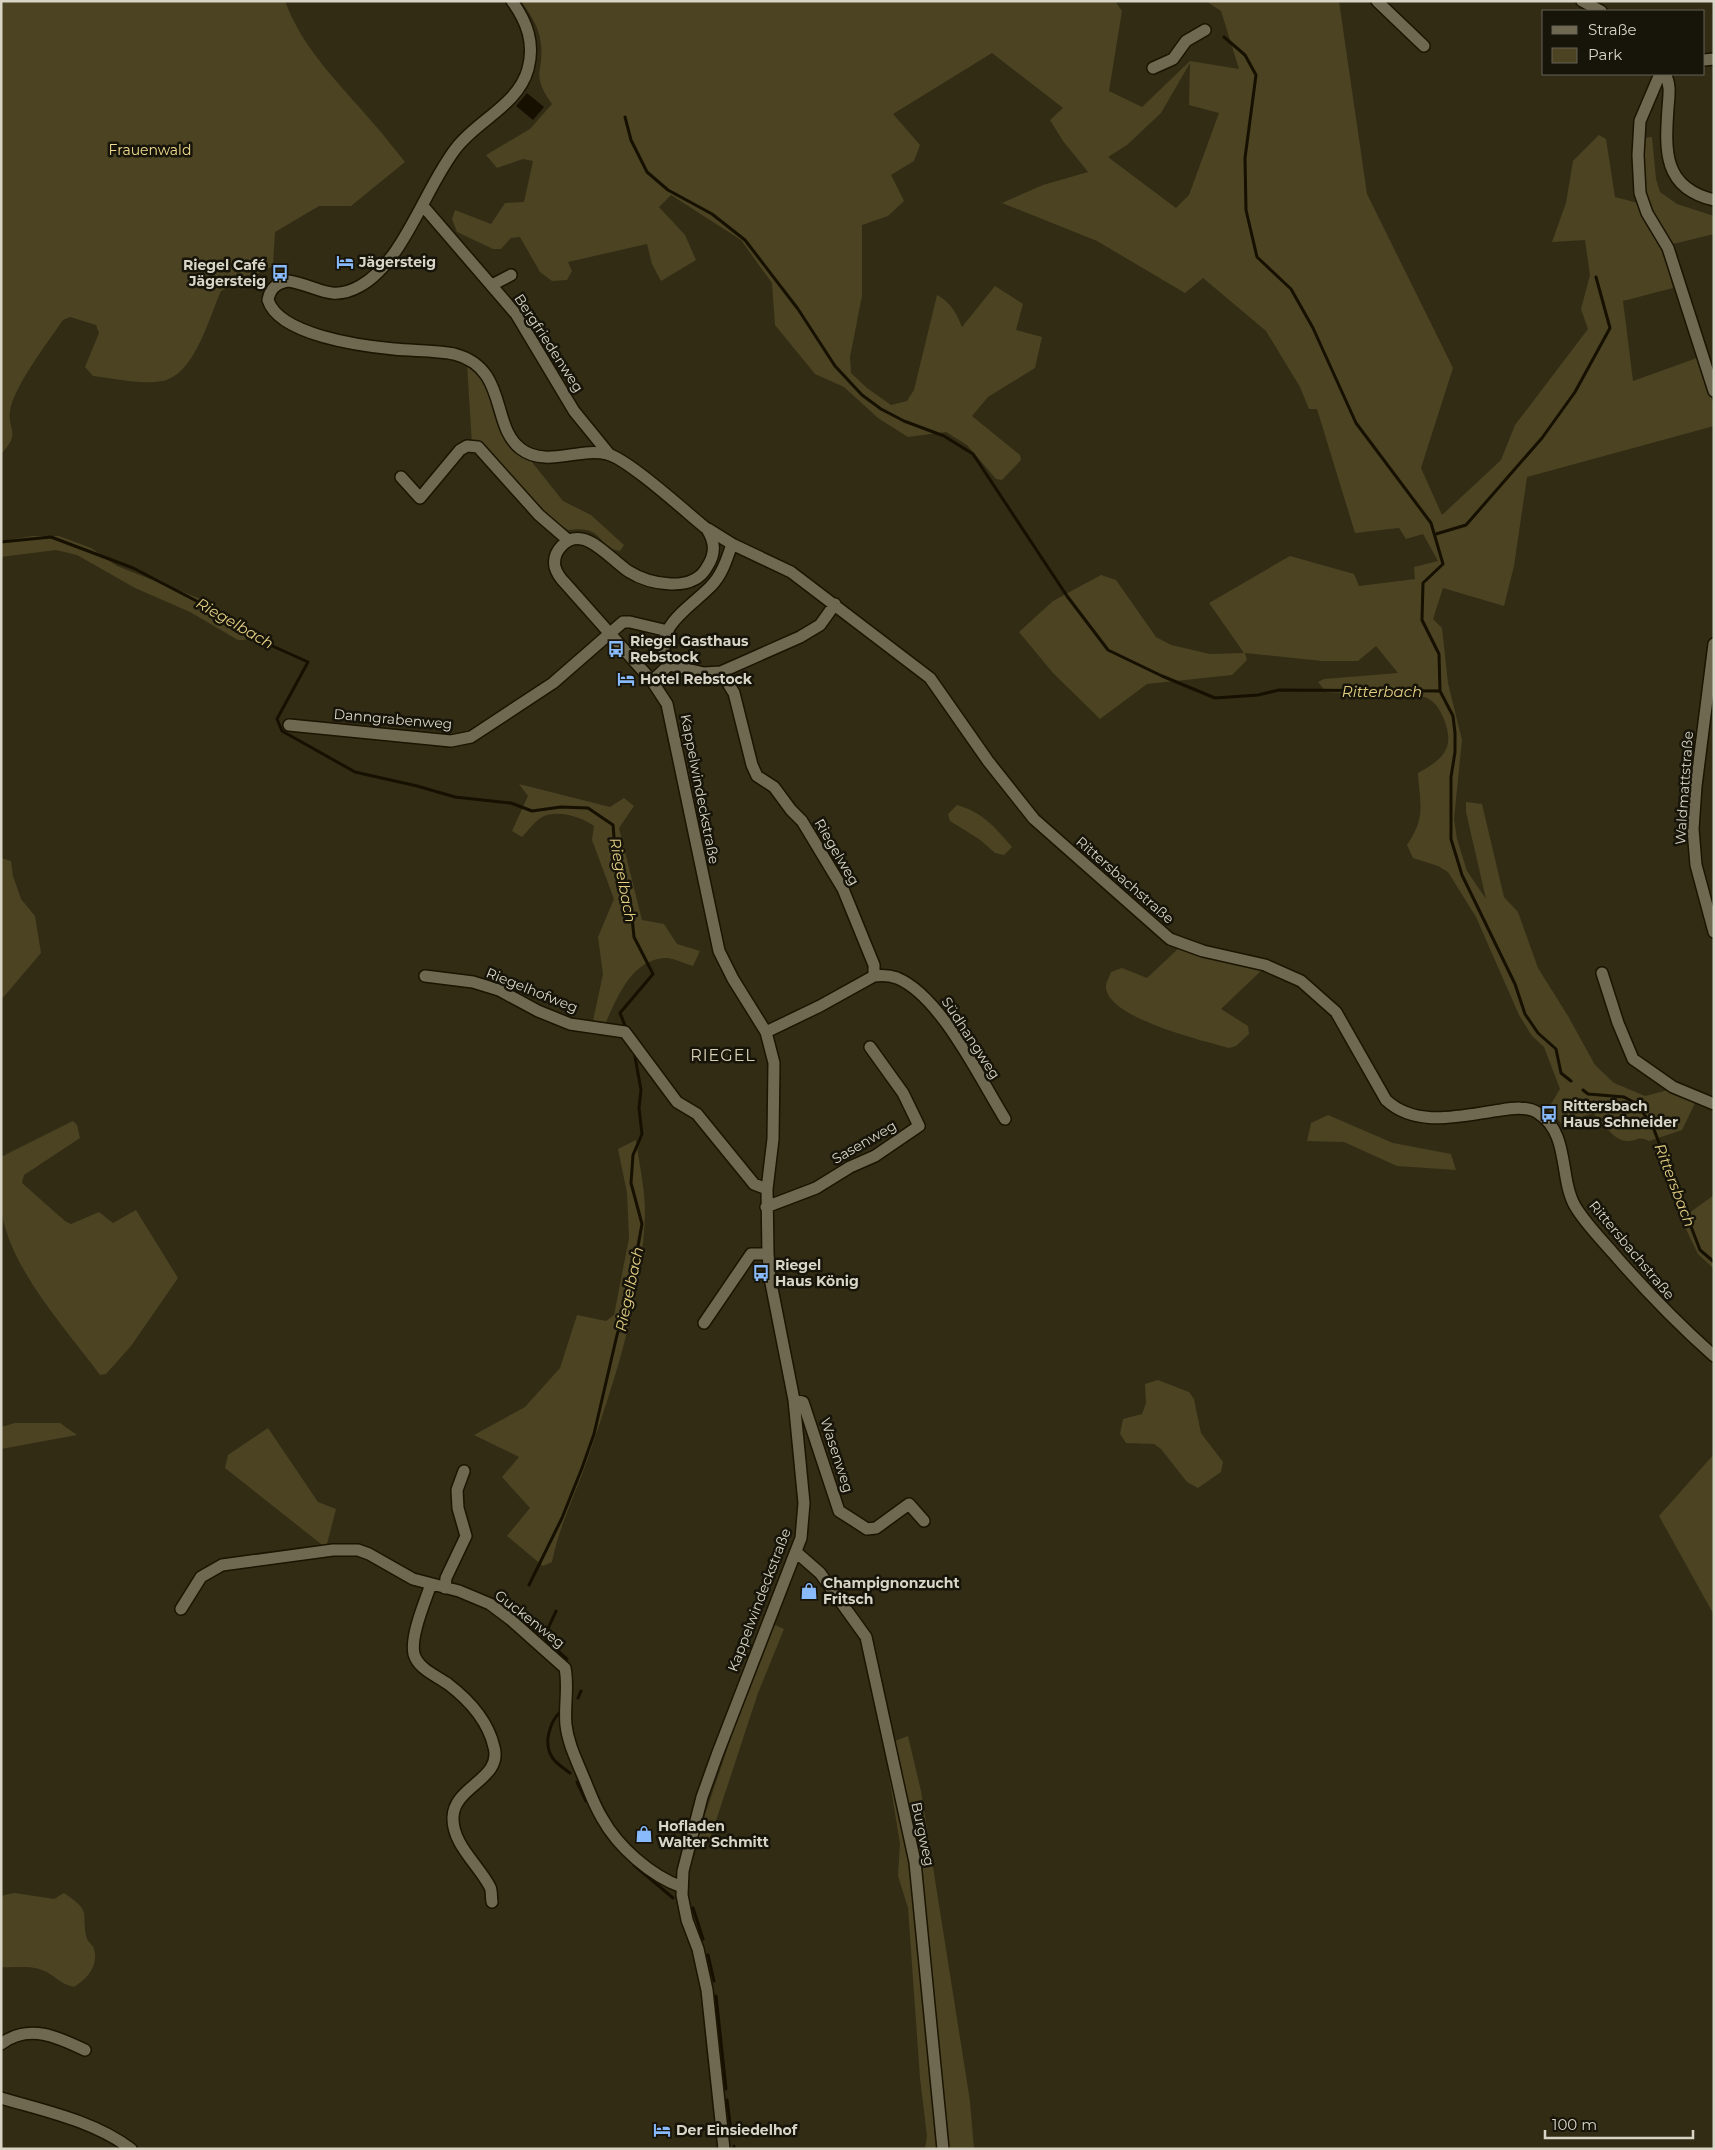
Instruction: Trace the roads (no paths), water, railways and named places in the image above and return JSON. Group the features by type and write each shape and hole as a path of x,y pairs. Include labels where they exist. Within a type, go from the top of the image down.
{"street":[{"path":"401,477 420,498 460,450 467,446 478,447 539,514 568,540 575,538 590,541 623,567 642,578 676,584 698,579 711,562 714,549 713,540 707,528 639,474 609,454 588,452 548,458 521,450 513,441 490,381 477,366 466,358 453,354 374,346 319,334 286,322 270,307 269,293 282,282 298,283 335,295 345,294 361,286 385,263 423,206 444,164 458,144 504,105 528,70 530,39 526,25 512,1"},
{"path":"1377,1 1424,46"},
{"path":"1582,1 1599,10"},
{"path":"1153,68 1173,59 1186,41 1204,30"},
{"path":"1660,75 1640,121 1638,155 1640,192 1647,213 1668,248 1714,391"},
{"path":"1666,75 1670,83 1667,121 1670,166 1685,188 1694,194 1714,200"},
{"name":"Bergfriedenweg","path":"423,206 452,242 516,314 574,411 609,454"},
{"path":"492,285 511,274"},
{"name":"Rittersbachstraße","path":"707,528 732,544 791,572 930,678 988,761 1034,819 1170,939 1195,948 1247,960 1279,970 1302,981 1336,1012 1386,1100 1394,1107 1410,1114 1440,1118 1526,1108 1538,1112 1546,1120 1560,1145 1573,1201 1589,1226 1667,1314 1714,1356"},
{"name":"Kappelwindeckstraße","path":"568,540 556,555 554,565 557,574 662,694 671,717 702,875 719,950 733,979 766,1032 774,1063 773,1139 766,1207 768,1254 770,1278 794,1400 804,1503 804,1522 796,1552 756,1651 702,1797 684,1864 682,1887 687,1920 698,1949 707,1990 724,2149"},
{"path":"669,665 663,648 668,631 678,614 712,586 726,564 732,544"},
{"path":"669,665 704,674 721,672 820,625 835,604"},
{"name":"Danngrabenweg","path":"289,725 451,741 471,737 553,683 622,622 630,622 668,631"},
{"name":"Waldmattstraße","path":"1714,644 1696,786 1693,829 1696,865 1714,932"},
{"path":"652,681 669,665"},
{"name":"Riegelweg","path":"721,672 734,693 757,776 774,787 790,810 802,821 843,889 874,966 874,976"},
{"path":"1602,973 1633,1058 1673,1087 1714,1104"},
{"name":"Südhangweg","path":"874,976 887,975 896,977 909,984 936,1008 1005,1120"},
{"name":"Riegelhofweg","path":"424,976 473,982 499,990 538,1011 570,1024 625,1032 676,1102 697,1114 754,1184 767,1189"},
{"path":"766,1032 820,1006 874,976"},
{"name":"Sasenweg","path":"766,1207 816,1188 850,1167 875,1156 919,1126 903,1093 870,1047"},
{"path":"704,1323 751,1254 768,1254"},
{"name":"Wasenweg","path":"794,1400 803,1402 810,1419 839,1511 866,1529 876,1528 909,1504 924,1521"},
{"path":"445,1588 446,1578 466,1536 459,1517 458,1499 459,1483 464,1471"},
{"name":"Guckenweg","path":"181,1609 201,1577 214,1567 333,1550 358,1550 369,1554 413,1579 490,1604 560,1661 565,1668 567,1678 566,1723 568,1739 602,1818 616,1839 662,1878 682,1887"},
{"name":"Burgweg","path":"796,1552 820,1573 866,1638 915,1862 943,2149"},
{"path":"431,1584 419,1620 414,1655 420,1665 449,1685 478,1712 494,1747 496,1760 490,1770 455,1803 453,1817 455,1835 491,1888 492,1902"},
{"path":"1,2044 21,2034 44,2033 85,2050"},
{"path":"1,2098 80,2123 105,2134 131,2149"}],"waterway":[{"path":"1224,37 1245,55 1256,75 1245,158 1246,210 1257,257 1291,289 1313,328 1356,423 1431,523 1443,564 1423,583 1422,620 1439,654 1440,691"},
{"name":"Ritterbach","path":"625,117 631,140 647,172 668,190 712,214 745,240 798,309 835,366 862,395 881,409 904,421 944,436 973,454 1067,596 1108,650 1162,676 1215,698 1258,695 1279,690 1440,691 1453,716 1455,752 1451,777 1451,839 1462,875 1515,984 1525,1014 1538,1033 1556,1049 1561,1073 1571,1081"},
{"path":"1436,534 1466,525 1542,438 1575,392 1610,328 1596,277"},
{"name":"Riegelbach","path":"1,542 51,537 133,568 212,609 259,640 308,662 277,719 282,731 355,772 455,797 511,803 532,811 561,807 588,808 613,825 616,861 630,898 634,937 653,974 620,1013 626,1028"},
{"name":"Riegelbach","path":"529,1585 562,1518 594,1434 617,1335 628,1301 642,1224 631,1183 633,1155 642,1134 639,1108 641,1090 634,1051"},
{"name":"Rittersbach","path":"1583,1090 1588,1094 1624,1097 1637,1104 1653,1127 1700,1250 1714,1262"},
{"path":"556,1611 545,1635 546,1640 567,1659"},
{"path":"578,1698 581,1691"},
{"path":"560,1712 553,1721 548,1745 553,1759 570,1773"},
{"path":"577,1782 586,1801"},
{"path":"634,1865 673,1898"},
{"path":"693,1908 703,1939"},
{"path":"708,1955 714,1981"},
{"path":"716,1996 726,2089"},
{"path":"727,2100 731,2130"}],"place":[{"name":"Jägersteig","path":"345,262"},
{"name":"Riegel Café Jägersteig","path":"280,273"},
{"name":"Riegel Gasthaus Rebstock","path":"616,649"},
{"name":"Hotel Rebstock","path":"626,679"},
{"name":"Rittersbach Haus Schneider","path":"1549,1114"},
{"name":"Riegel Haus König","path":"761,1273"},
{"name":"Champignonzucht Fritsch","path":"809,1591"},
{"name":"Hofladen Walter Schmitt","path":"644,1834"},
{"name":"Der Einsiedelhof","path":"662,2130"}],"district":[{"name":"RIEGEL","path":"723,1055"}],"park label":[{"name":"Frauenwald","path":"150,150"}]}
